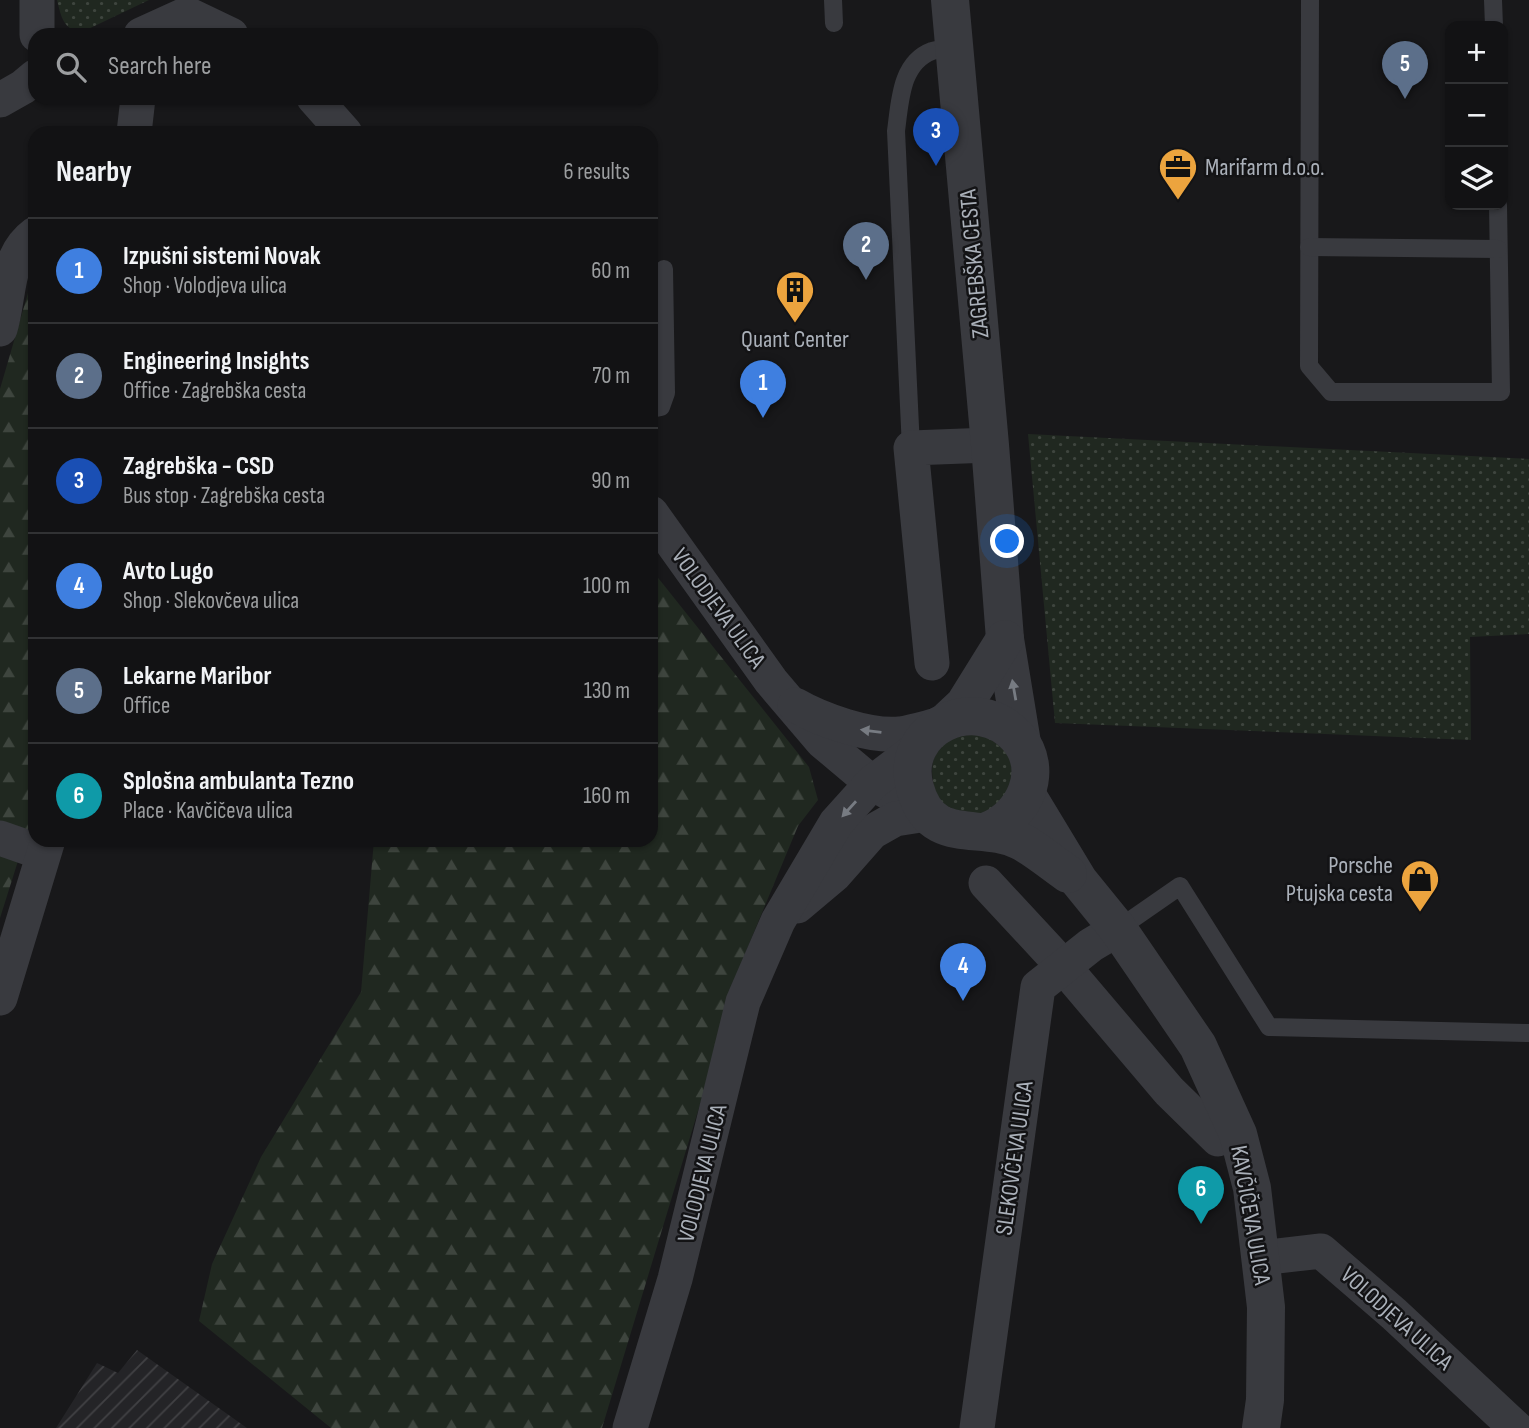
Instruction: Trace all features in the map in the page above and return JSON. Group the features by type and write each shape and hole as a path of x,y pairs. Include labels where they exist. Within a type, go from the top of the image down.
{"street":[{"path":"37,0 37,28"},
{"name":"ZAGREBŠKA CESTA","path":"950,0 990,445 1004,639 1022,743"},
{"path":"153,28 179,7 218,28"},
{"path":"0,100 28,83"},
{"path":"135,126 137,105"},
{"path":"320,105 339,126"},
{"path":"0,329 6,310 13,263 20,247 28,240"},
{"path":"932,663 911,448 990,445"},
{"name":"VOLODJEVA ULICA","path":"658,523 789,702 822,741 872,783 927,814"},
{"path":"935,731 967,715 986,716 1010,730 1022,743 1031,772 1027,795 1012,817 987,831 952,830 927,814 915,791 912,776 935,731 964,705 1004,639"},
{"name":"VOLODJEVA ULICA","path":"789,702 818,719 860,730 898,734 935,731"},
{"name":"VOLODJEVA ULICA","path":"630,1428 675,1279 743,1002 778,921 836,823 872,783 935,731"},
{"path":"1027,795 1079,881"},
{"name":"VOLODJEVA ULICA","path":"778,921 835,874 872,832 895,819 927,814"},
{"path":"987,831 1020,841 1079,881"},
{"path":"0,838 28,844"},
{"path":"0,998 45,847"},
{"name":"KAVČIČEVA ULICA","path":"1079,881 1118,929 1198,1046 1238,1134 1252,1188 1266,1307 1265,1400 1261,1428"},
{"name":"KAVČIČEVA ULICA","path":"986,883 1063,966 1169,1091 1218,1139"},
{"name":"SLEKOVČEVA ULICA","path":"977,1428 1038,987 1091,945 1118,929"},
{"name":"VOLODJEVA ULICA","path":"1261,1258 1321,1251 1394,1314 1516,1428"}],"lane":[{"path":"834,0 834,23"},
{"path":"1310,0 1309,366 1331,392 1502,392 1497,210"},
{"path":"1493,0 1494,21"},
{"path":"911,448 897,131 902,82 931,51 955,49"},
{"path":"1309,247 1499,249"},
{"path":"658,408 661,407 666,393 664,269"},
{"path":"1118,929 1180,886 1269,1027 1529,1033"}],"shaded area":[{"path":"137,1350 247,1428 56,1428 97,1363 118,1373"}],"green space":[{"path":"57,0 149,0 90,28 71,28 62,17"},
{"path":"28,293 28,829 0,918 0,389"},
{"path":"1028,434 1529,459 1529,634 1470,637 1471,740 1055,723"},
{"path":"658,578 809,767 818,800 798,826 747,949 602,1428 331,1428 199,1321 212,1264 261,1157 361,992 373,847 658,847"},
{"path":"957,735 986,735 1009,754 1015,783 988,816 958,816 936,798 933,762 940,748"}],"place":[{"name":"Lekarne Maribor","path":"1405,99"},
{"name":"Zagrebška - CSD","path":"936,166"},
{"name":"Marifarm d.o.o.","path":"1178,201"},
{"name":"Engineering Insights","path":"866,280"},
{"name":"Quant Center","path":"795,324"},
{"name":"Izpušni sistemi Novak","path":"763,418"},
{"name":"Porsche Ptujska cesta","path":"1420,913"},
{"name":"Avto Lugo","path":"963,1001"},
{"name":"Splošna ambulanta Tezno","path":"1201,1224"}]}
